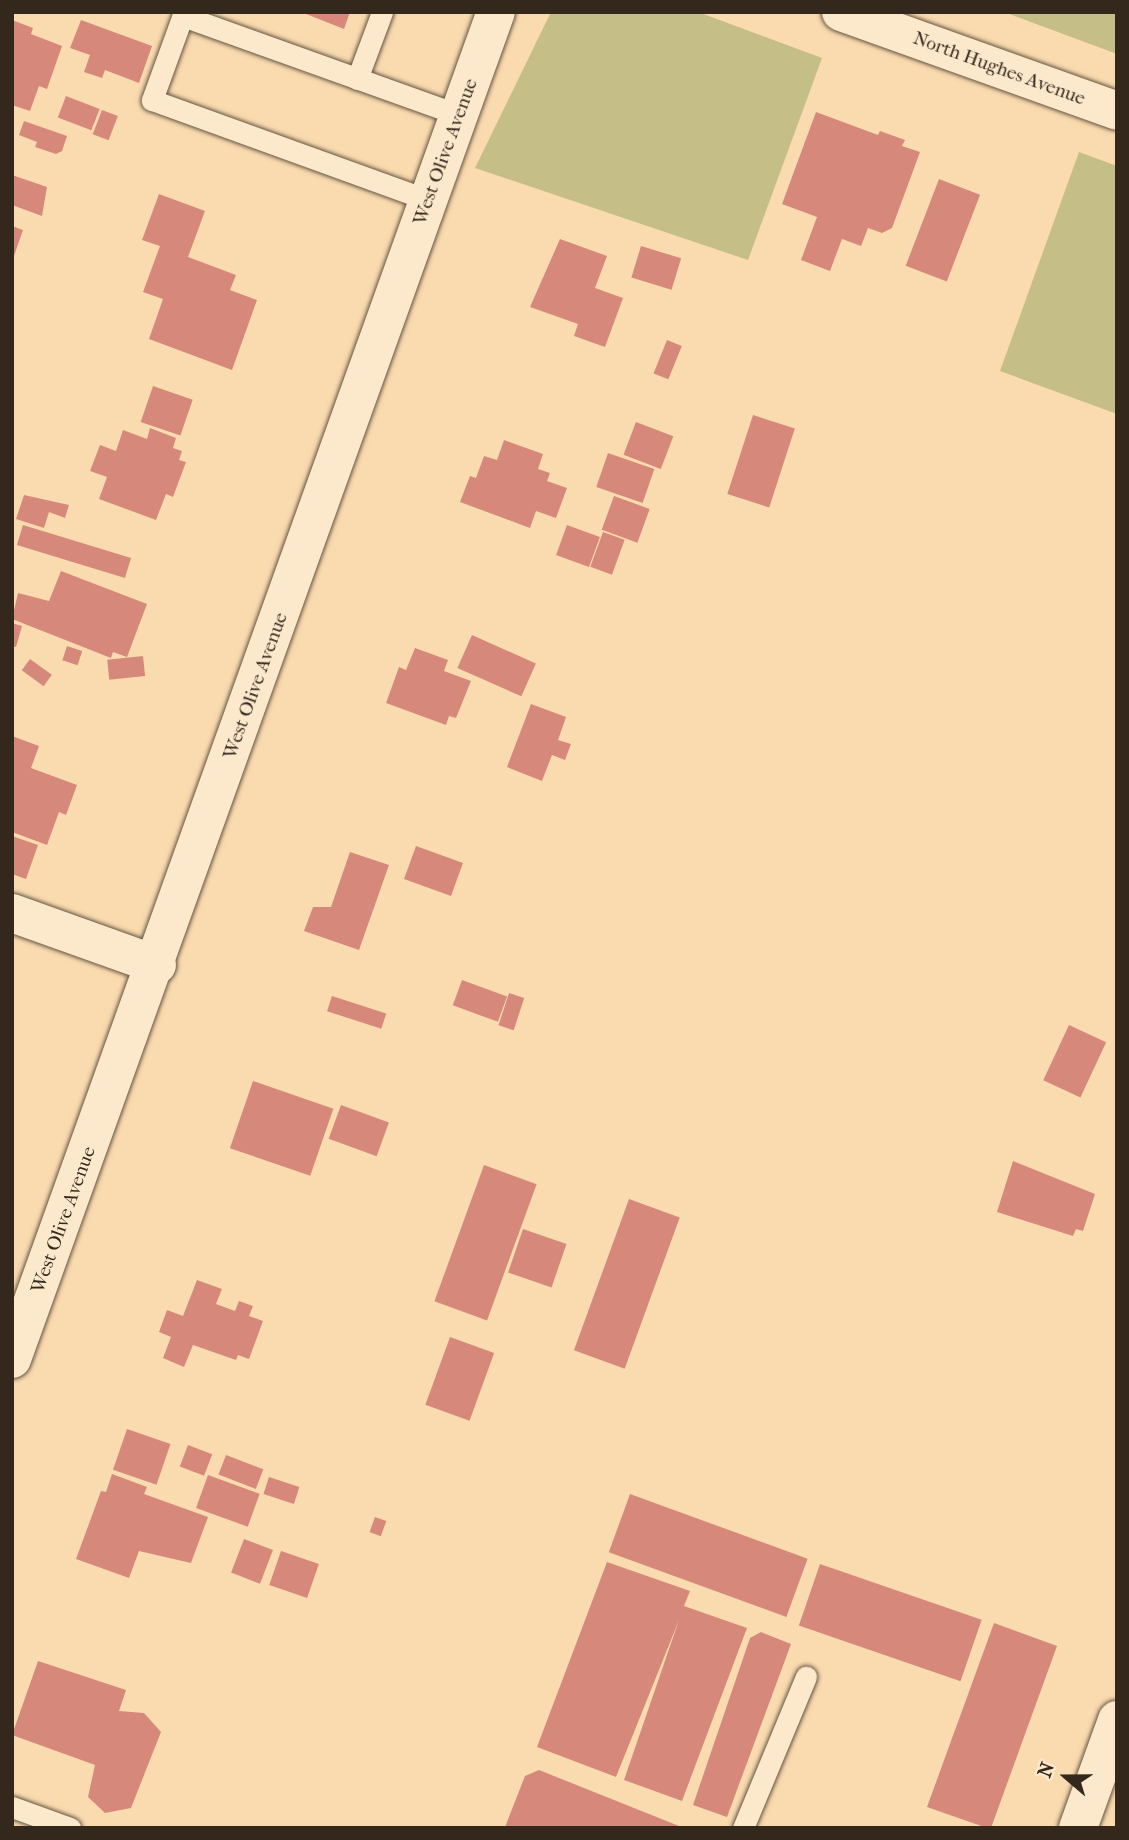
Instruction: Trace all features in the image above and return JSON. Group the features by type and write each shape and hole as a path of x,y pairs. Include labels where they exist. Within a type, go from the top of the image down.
{"main road":[{"name":"West Olive Avenue","path":"12,1359 157,965 496,12"},
{"name":"North Hughes Avenue","path":"841,12 1117,111"},
{"path":"12,912 157,965"},
{"path":"1078,1828 1117,1720"}],"lane":[{"path":"358,79 382,12"},
{"path":"429,200 152,100 184,14 459,115"},
{"path":"743,1828 806,1677"},
{"path":"12,1807 70,1828"}],"shaded area":[{"path":"551,12 698,12 822,58 748,260 475,168"},
{"path":"1004,12 1117,12 1117,54"},
{"path":"1079,152 1117,166 1117,414 1000,371"}],"building":[{"path":"301,12 350,12 344,29"},
{"path":"12,20 33,28 31,34 62,46 47,89 39,86 30,111 12,105"},
{"path":"81,20 152,46 139,83 105,70 102,78 84,72 90,55 70,48"},
{"path":"66,96 100,109 91,130 58,117"},
{"path":"102,110 118,116 109,140 93,134"},
{"path":"816,112 878,135 880,131 905,140 902,146 920,152 892,228 882,233 868,228 861,246 842,239 830,271 801,260 817,217 782,204"},
{"path":"24,121 67,136 62,151 56,154 35,147 37,142 19,135"},
{"path":"12,175 47,187 42,216 12,205"},
{"path":"939,179 980,195 947,282 906,266"},
{"path":"159,194 205,211 188,257 236,275 230,290 257,300 232,370 149,339 163,299 143,292 160,246 142,240"},
{"path":"12,226 23,230 13,259 12,259"},
{"path":"560,239 607,256 595,288 623,298 605,347 574,336 578,324 530,307"},
{"path":"641,246 681,258 672,290 631,278"},
{"path":"667,340 682,346 668,379 654,373"},
{"path":"153,386 193,400 180,436 141,422"},
{"path":"753,415 795,429 769,508 727,494"},
{"path":"636,422 673,436 661,469 623,455"},
{"path":"150,428 176,438 173,448 182,451 179,460 186,462 173,497 166,494 156,520 99,499 107,477 90,471 100,445 116,451 123,430 147,439"},
{"path":"504,440 543,454 538,469 550,473 547,481 567,488 556,518 536,511 530,528 460,502 470,476 476,478 484,456 497,460"},
{"path":"608,453 654,469 643,503 596,487"},
{"path":"24,495 69,505 65,518 49,512 44,528 16,519"},
{"path":"614,496 650,509 637,543 602,530"},
{"path":"23,525 131,558 125,578 17,545"},
{"path":"567,525 600,537 589,567 556,555"},
{"path":"603,532 625,540 612,575 590,567"},
{"path":"61,571 147,604 127,657 113,652 111,658 12,619 18,593 49,601"},
{"path":"12,623 22,626 16,647 12,646"},
{"path":"472,635 536,663 521,696 457,668"},
{"path":"67,646 82,651 78,665 62,660"},
{"path":"415,648 448,660 444,671 471,681 456,718 449,716 446,725 386,703 399,667 406,670"},
{"path":"143,656 145,676 109,680 107,660"},
{"path":"30,659 52,675 44,686 22,670"},
{"path":"531,704 566,717 558,740 571,744 565,760 552,755 542,781 507,767"},
{"path":"12,736 39,746 31,768 77,785 66,815 59,812 47,845 12,832"},
{"path":"12,836 38,845 26,879 12,874"},
{"path":"416,846 463,863 451,896 404,879"},
{"path":"350,852 389,865 359,950 304,931 313,907 331,907"},
{"path":"462,980 507,996 498,1022 453,1005"},
{"path":"509,993 524,998 514,1030 498,1025"},
{"path":"332,996 386,1014 381,1029 327,1011"},
{"path":"1069,1025 1106,1042 1080,1098 1043,1080"},
{"path":"253,1081 333,1109 310,1176 230,1148"},
{"path":"341,1105 389,1122 377,1156 329,1139"},
{"path":"1013,1161 1095,1194 1083,1231 1076,1229 1073,1236 997,1212"},
{"path":"484,1165 537,1184 487,1320 434,1301"},
{"path":"629,1199 680,1217 625,1369 574,1350"},
{"path":"523,1229 566,1244 552,1287 508,1272"},
{"path":"197,1280 222,1289 216,1304 235,1311 239,1301 253,1306 249,1316 263,1321 249,1359 238,1355 236,1360 193,1345 184,1367 163,1358 171,1337 159,1332 167,1310 183,1316"},
{"path":"450,1337 494,1353 470,1421 425,1405"},
{"path":"127,1429 170,1444 156,1485 113,1470"},
{"path":"188,1445 212,1454 204,1476 180,1466"},
{"path":"226,1455 263,1469 256,1489 218,1475"},
{"path":"112,1474 147,1487 144,1494 208,1517 191,1563 139,1551 129,1578 76,1559 101,1491 106,1492"},
{"path":"208,1475 260,1494 248,1527 196,1508"},
{"path":"269,1477 299,1487 294,1504 263,1494"},
{"path":"630,1494 808,1559 786,1617 609,1552"},
{"path":"375,1517 386,1521 381,1536 370,1532"},
{"path":"244,1539 273,1550 260,1584 231,1573"},
{"path":"281,1551 319,1564 307,1598 269,1585"},
{"path":"607,1562 690,1591 684,1606 747,1628 682,1801 624,1780 679,1620 616,1777 537,1747"},
{"path":"820,1564 982,1620 961,1681 799,1625"},
{"path":"994,1623 1057,1646 991,1828 987,1828 927,1807"},
{"path":"761,1632 791,1644 727,1817 693,1805 750,1638"},
{"path":"38,1661 126,1690 119,1711 144,1713 161,1732 131,1808 105,1813 88,1797 95,1765 12,1735"},
{"path":"539,1770 684,1828 505,1827 525,1776"}]}
